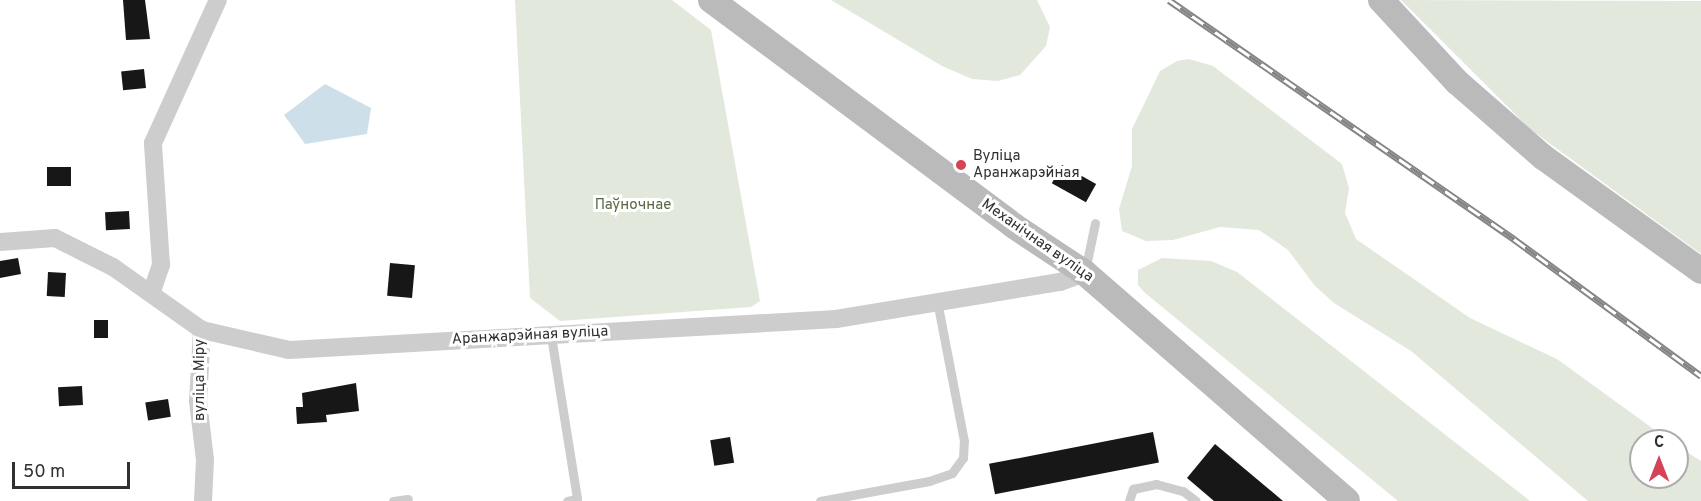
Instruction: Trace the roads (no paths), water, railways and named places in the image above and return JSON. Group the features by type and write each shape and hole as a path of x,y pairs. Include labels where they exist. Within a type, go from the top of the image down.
{"street":[{"path":"152,291 161,265 153,143 218,0"},
{"name":"Механічная вуліца","path":"711,0 1014,226 1084,273 1347,501"},
{"path":"1381,0 1457,82 1535,150 1701,271"},
{"name":"Аранжарэйная вуліца","path":"0,242 55,238 152,291 202,330 289,350 836,319 1060,282 1084,273"},
{"name":"вуліца Міру","path":"202,330 198,401 205,460 203,501"}],"lane":[{"path":"1084,273 1095,223"},
{"path":"820,501 929,481 952,473 963,458 964,441 937,301"},
{"path":"550,336 577,499 567,501"},
{"path":"1129,501 1133,489 1156,484 1183,491 1196,501"},
{"path":"393,501 408,499"}],"railway":[{"path":"1169,0 1514,239 1701,376"}],"place":[{"name":"Вуліца Аранжарэйная","path":"961,165"}],"park label":[{"name":"Паўночнае","path":"633,206"}]}
